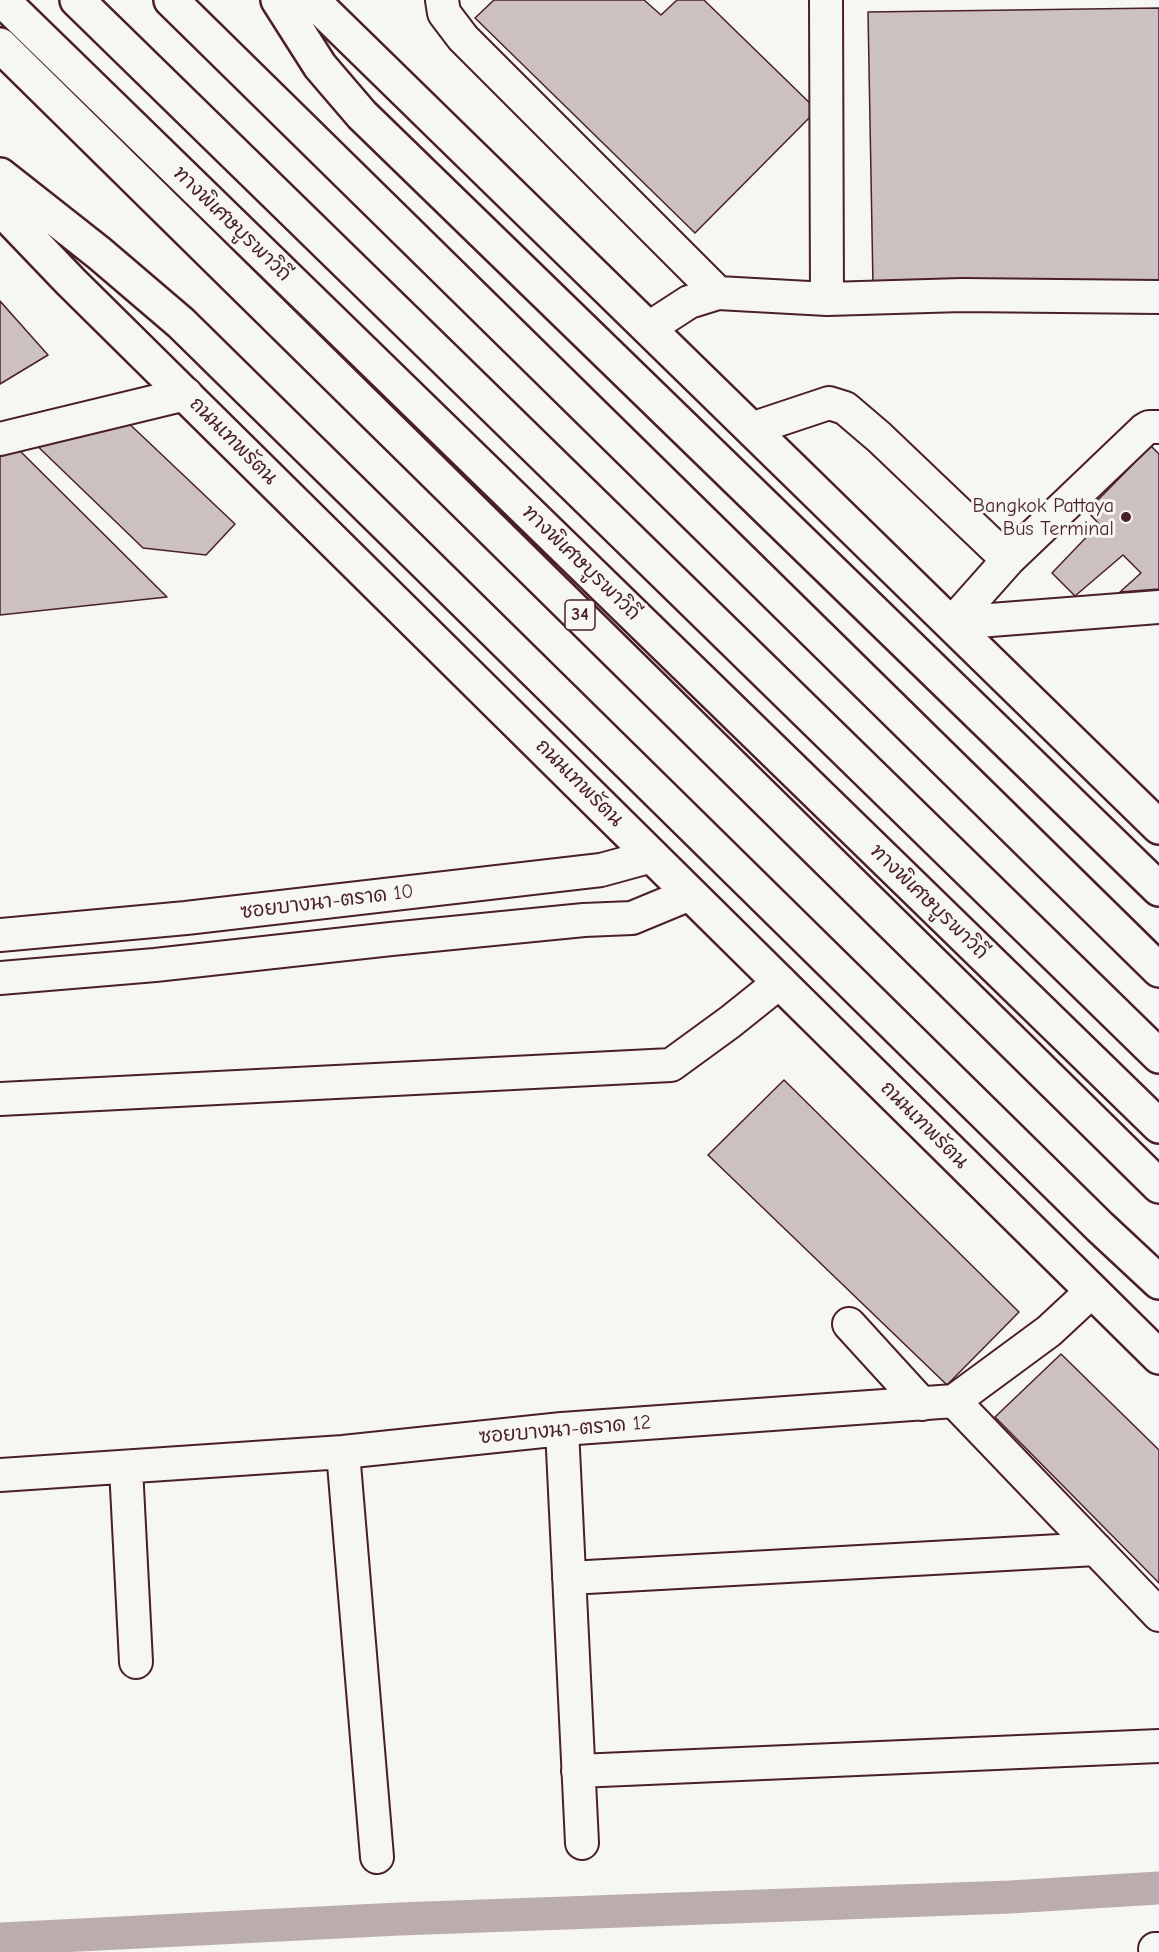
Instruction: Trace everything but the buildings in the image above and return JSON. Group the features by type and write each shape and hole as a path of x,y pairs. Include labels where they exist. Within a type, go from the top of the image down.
{"main road":[{"name":"ทางพิเศษบูรพาวิถี","path":"2,0 1159,1126"},
{"path":"77,0 1159,1056"},
{"path":"171,0 1159,970"},
{"path":"278,0 320,66 362,115 1159,889"},
{"path":"312,0 1159,827"},
{"name":"34","path":"0,45 1159,1186"},
{"path":"0,175 99,253 172,315 1100,1227 1159,1282"},
{"name":"ถนนเทพรัตน","path":"0,208 71,282 1159,1357"}],"street":[{"path":"442,0 444,13 463,38 718,293"},
{"path":"826,0 827,298"},
{"path":"649,328 689,302 718,293 827,298 962,295 1159,297"},
{"path":"0,439 186,394"},
{"path":"751,429 829,403 845,408 879,437 1008,561"},
{"path":"952,623 1008,561 1144,430 1149,427 1159,427"},
{"path":"952,623 1159,608"},
{"name":"ซอยบางนา-ตราด 10","path":"0,935 186,918 589,871 652,856"},
{"path":"0,978 155,965 573,921 632,918 690,894"},
{"path":"0,1099 672,1065 780,982"},
{"path":"1092,1291 1049,1331 954,1401 1159,1615"},
{"path":"849,1324 922,1404"},
{"name":"ซอยบางนา-ตราด 12","path":"0,1475 343,1452 562,1429 954,1401"},
{"path":"562,1429 582,1843"},
{"path":"343,1452 377,1857"},
{"path":"126,1468 136,1662"},
{"path":"569,1578 1096,1549"},
{"path":"578,1771 1159,1746"}],"waterway":[{"path":"0,1939 399,1919 1010,1897 1159,1888"}],"place":[{"name":"Bangkok Pattaya Bus Terminal","path":"1126,517"}]}
